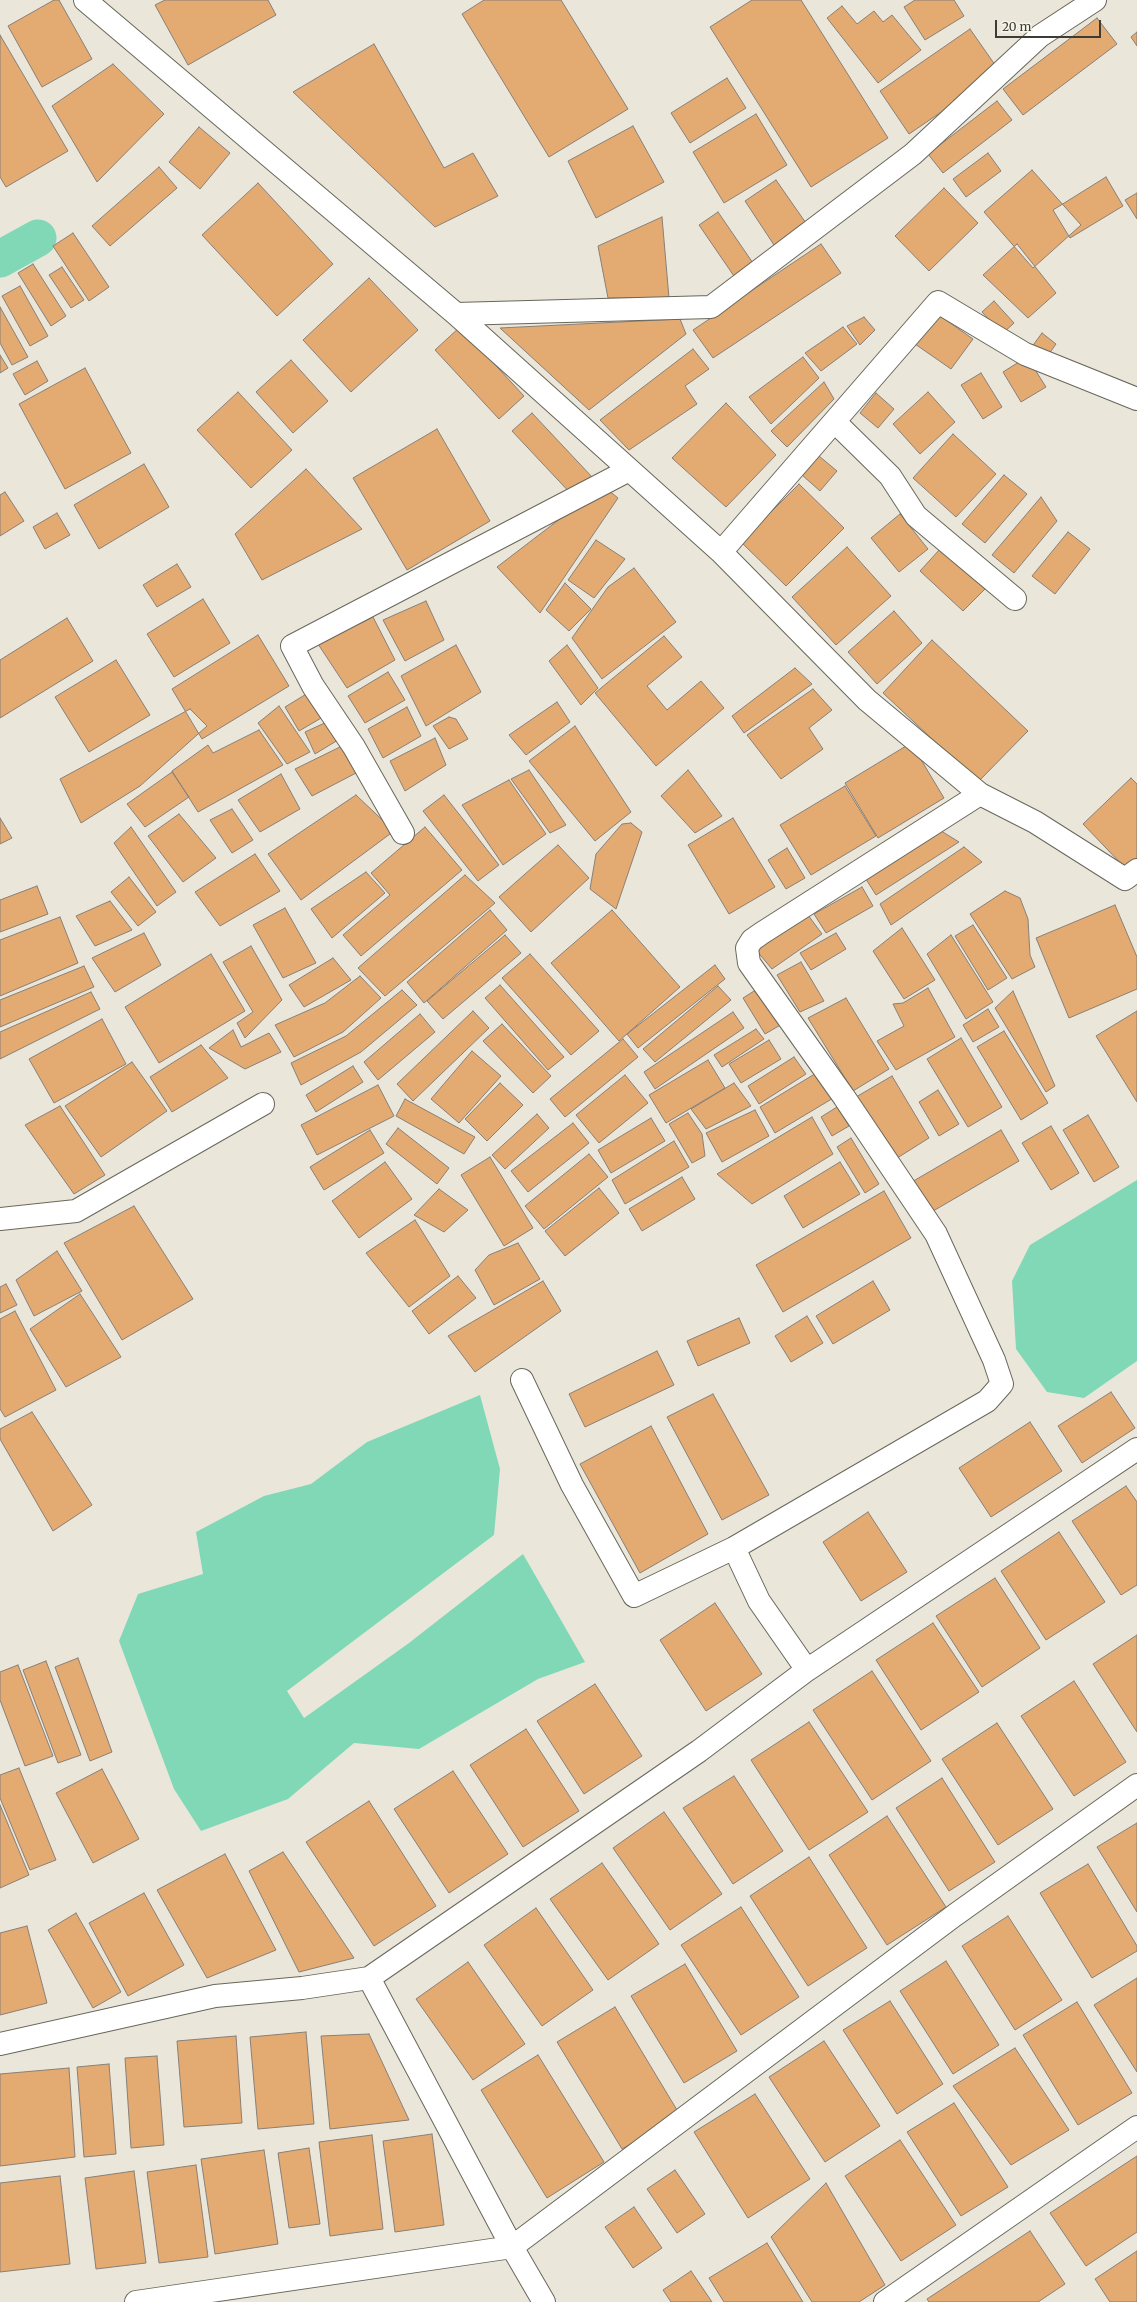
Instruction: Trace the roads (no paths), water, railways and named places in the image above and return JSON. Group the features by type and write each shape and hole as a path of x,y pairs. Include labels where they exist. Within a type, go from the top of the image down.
{"street":[{"path":"85,0 456,314 721,552 867,700 980,794 1036,822 1125,879 1137,870"},
{"path":"456,314 711,307 913,154 1040,36 1094,0"},
{"path":"721,552 938,302 1025,354 1137,399"},
{"path":"835,422 890,476 916,516 1015,600"},
{"path":"403,833 354,747 313,686 292,646 629,470"},
{"path":"522,1380 572,1485 634,1596 734,1548 988,1401 1002,1384 994,1360 936,1234 844,1097 750,963 747,948 752,940 762,933 980,794"},
{"path":"0,1219 76,1211 263,1104"},
{"path":"4,2044 215,1996 302,1988 369,1978 692,1756 807,1670 1137,1449"},
{"path":"734,1548 759,1601 807,1670"},
{"path":"136,2302 512,2247 948,1920 1137,1785"},
{"path":"369,1978 512,2247 544,2302"},
{"path":"885,2302 1137,2127"}],"waterway":[{"path":"0,259 38,238"}]}
